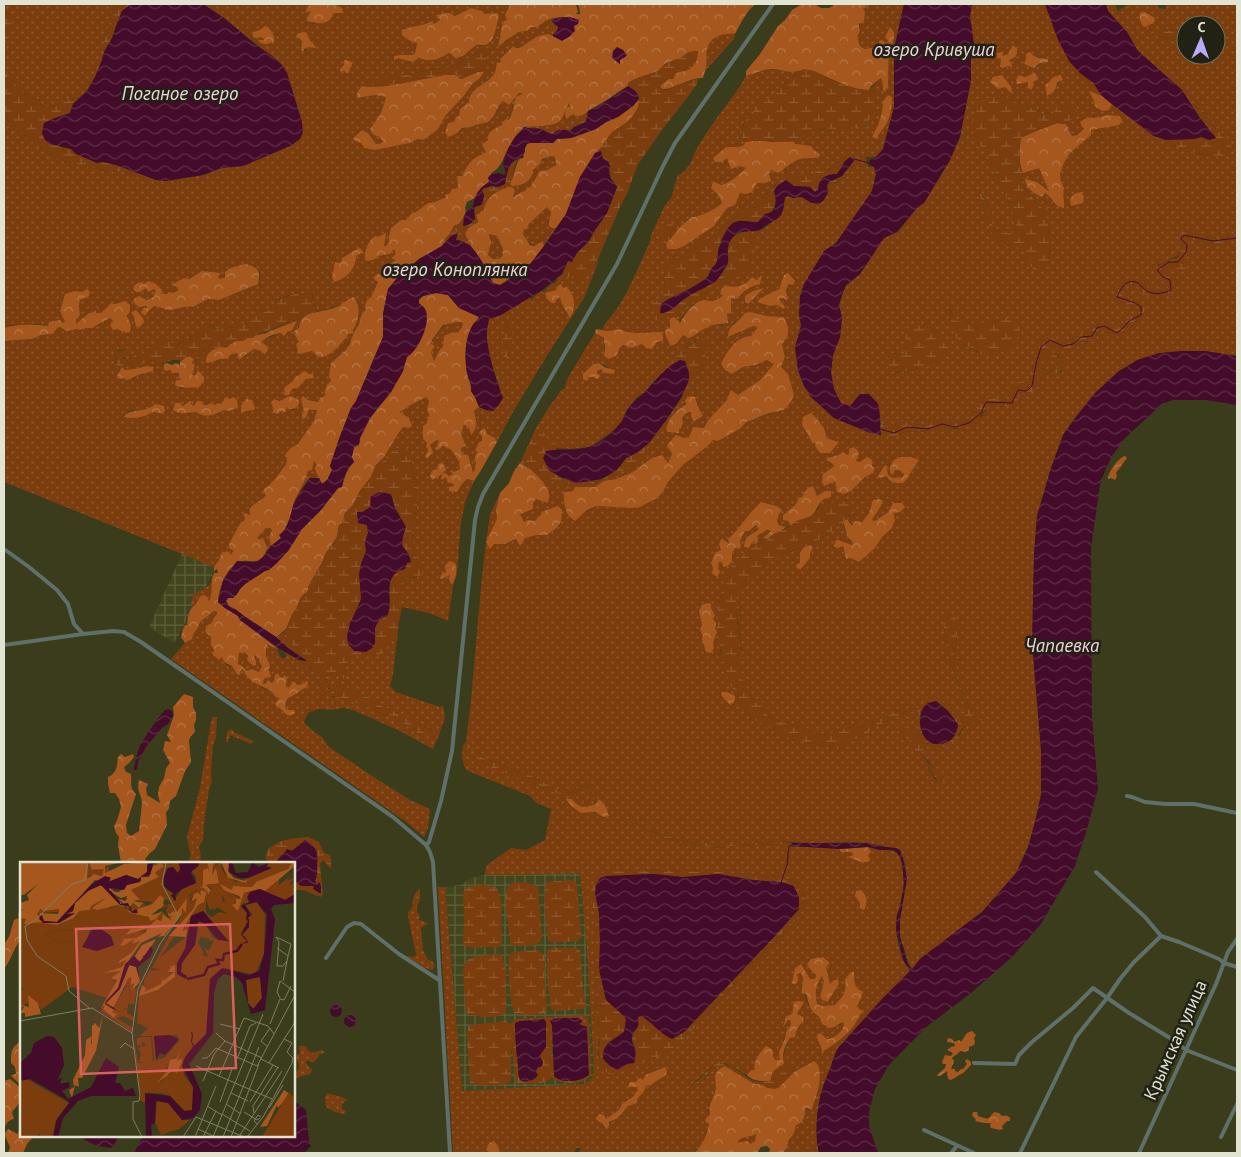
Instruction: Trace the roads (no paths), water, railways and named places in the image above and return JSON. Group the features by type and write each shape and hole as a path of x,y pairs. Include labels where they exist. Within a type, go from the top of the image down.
{"street":[{"path":"426,845 429,842 441,801 452,751 475,520 483,494 618,264 675,143 773,4"},
{"path":"4,549 30,567 57,590 68,604 74,624 83,634"},
{"path":"4,645 83,634 113,631 124,632 393,817 426,845 433,862 450,1153"},
{"path":"1127,796 1145,802 1194,804 1237,813"},
{"path":"1096,872 1145,916 1161,936 1237,967"},
{"path":"326,958 347,927 354,923 361,924 399,954 439,980"},
{"path":"1020,1153 1076,1037 1134,962 1161,936"},
{"name":"Крымская улица","path":"1139,1153 1216,984 1228,952 1237,939"},
{"path":"974,1064 1014,1064 1019,1055 1032,1042 1093,988 1186,1050 1237,1070"},
{"path":"1221,1137 1237,1104"},
{"path":"924,1130 974,1153"},
{"path":"952,1153 957,1146"}],"water":[{"name":"Поганое озеро","path":"131,4 203,4 271,55 282,65 287,73 302,122 303,132 300,139 290,146 243,166 222,168 203,175 166,181 156,180 116,165 103,162 97,163 76,154 71,149 50,144 45,140 42,133 44,123 70,113 73,104 88,90 122,11"},
{"name":"озеро Кривуша","path":"904,4 972,4 970,16 975,51 971,59 971,80 960,137 950,160 924,203 916,209 897,232 884,238 860,274 846,285 839,305 842,318 840,337 833,355 831,373 834,389 841,403 850,406 860,394 869,394 878,404 881,435 868,432 834,418 811,397 803,384 798,370 795,348 801,325 799,314 800,296 804,284 824,251 836,243 872,191 876,174 874,167 869,164 870,160 876,157 883,149 894,107 894,49"},
{"path":"1045,4 1106,4 1108,11 1127,32 1138,51 1182,90 1216,138 1209,140 1201,137 1166,140 1154,136 1112,104 1069,61 1058,40"},
{"path":"561,17 579,20 578,24 574,26 575,31 562,41 553,36 558,27 551,20"},
{"path":"617,47 627,55 620,60 620,64 612,58 613,51"},
{"path":"628,86 637,93 639,99 618,117 596,129 571,138 557,139 553,143 527,144 523,158 514,161 509,167 505,184 499,187 491,186 482,189 484,196 482,205 475,207 475,219 470,224 463,226 466,212 473,206 479,190 489,182 488,178 490,175 498,173 504,175 506,173 503,165 506,154 513,139 524,127 540,129 552,134 560,130 570,131 574,127 586,122 588,111 599,106"},
{"name":"озеро Коноплянка","path":"601,151 603,159 610,164 609,173 617,187 607,213 589,241 577,253 572,262 568,261 562,274 541,291 501,315 489,319 487,342 503,398 493,411 479,407 471,391 466,368 468,336 479,317 459,308 448,295 436,293 419,299 419,303 425,308 427,315 423,336 415,349 407,357 403,371 391,392 370,418 360,438 359,445 354,447 352,457 354,462 348,470 342,487 338,488 321,510 302,529 288,551 277,563 245,584 233,598 228,598 226,601 229,606 276,637 307,661 299,660 278,648 218,602 223,580 237,561 258,561 281,538 279,535 287,526 293,506 310,478 319,478 322,484 327,480 332,470 330,466 339,439 351,408 356,401 383,337 383,314 388,289 398,277 419,259 442,246 451,236 458,232 456,240 469,245 481,260 493,283 500,285 506,282 531,263 544,246 566,214 580,177 595,153"},
{"path":"850,157 854,161 842,176 829,182 827,186 828,193 823,201 815,203 809,202 802,197 785,197 783,211 777,219 759,230 741,232 734,236 728,248 727,265 717,280 687,297 669,311 660,313 661,304 700,283 709,275 717,262 719,248 724,235 732,224 741,221 758,222 765,214 774,209 776,199 774,191 777,186 786,180 794,186 810,187 815,192 818,190 819,182 823,178 837,174 845,161"},
{"name":"Чапаевка","path":"1205,351 1237,356 1237,405 1206,400 1173,400 1162,404 1125,438 1112,456 1100,484 1091,549 1092,716 1098,789 1075,866 1041,924 1012,957 971,993 926,1027 889,1065 875,1089 869,1112 869,1126 878,1153 819,1153 817,1145 817,1118 820,1100 838,1048 910,971 903,960 896,929 904,884 900,857 893,850 879,850 868,847 840,849 789,846 792,843 866,843 900,850 907,879 900,920 900,937 908,964 912,969 921,958 982,912 1016,873 1028,847 1041,795 1041,750 1032,643 1034,554 1037,516 1051,468 1063,435 1096,392 1119,371 1137,360 1159,353"},
{"path":"680,360 685,361 689,373 689,380 681,398 649,443 638,452 626,458 617,470 602,479 577,483 560,477 549,470 543,458 546,451 584,448 603,440 619,425 631,405 665,370"},
{"path":"380,492 391,494 395,508 406,527 402,545 409,555 411,562 407,563 405,569 400,570 393,576 390,587 389,611 387,616 379,620 375,628 375,643 372,648 366,652 354,651 348,644 347,636 350,623 361,599 359,574 366,551 365,542 368,533 367,525 358,523 357,512 363,512 370,507 371,496"},
{"path":"936,701 948,711 958,724 956,733 951,740 936,744 929,742 924,737 920,722 923,708 928,703"},
{"path":"168,709 172,711 173,716 146,747 138,762 137,769 133,772 141,743 160,716"},
{"path":"305,840 313,846 317,852 317,874 315,881 317,885 319,881 321,894 313,889 314,886 301,886 295,881 295,862 276,862 287,849 292,851"},
{"path":"654,874 683,877 718,874 753,880 781,882 794,886 799,898 799,909 684,1032 672,1039 641,1016 638,1017 638,1026 633,1032 632,1037 636,1054 634,1063 627,1064 618,1070 610,1066 603,1059 603,1054 606,1046 624,1032 626,1020 606,1000 599,969 599,913 595,894 596,885 600,878 606,876"},
{"path":"334,1005 338,1005 342,1011 338,1017 334,1017 330,1013 330,1009"},
{"path":"348,1015 352,1015 356,1021 352,1027 348,1027 344,1023 344,1019"},
{"path":"559,1018 579,1018 583,1021 579,1024 587,1027 589,1075 581,1079 566,1081 557,1079 554,1076 552,1025 550,1021"},
{"path":"544,1019 546,1022 546,1047 540,1055 543,1062 542,1066 537,1068 536,1072 538,1075 535,1079 521,1081 518,1067 515,1023"},
{"path":"295,1103 306,1110 311,1146 304,1153 134,1153 142,1137 295,1137"},
{"path":"82,1137 118,1137 112,1148 98,1146 86,1141"}],"waterway":[{"path":"854,159 869,163"},
{"path":"880,429 894,433 907,427 928,429 942,424 955,427 969,423 981,413 986,402 1012,403 1018,390 1027,391 1032,386 1041,347 1050,340 1063,346 1073,344 1081,337 1092,336 1097,328 1104,326 1117,333 1129,321 1141,315 1141,307 1117,297 1122,287 1127,283 1138,283 1150,293 1156,294 1171,290 1170,280 1163,277 1157,270 1169,262 1178,262 1186,252 1187,245 1181,239 1184,235 1213,241 1237,238"},
{"path":"781,882 787,865 789,846"}]}
